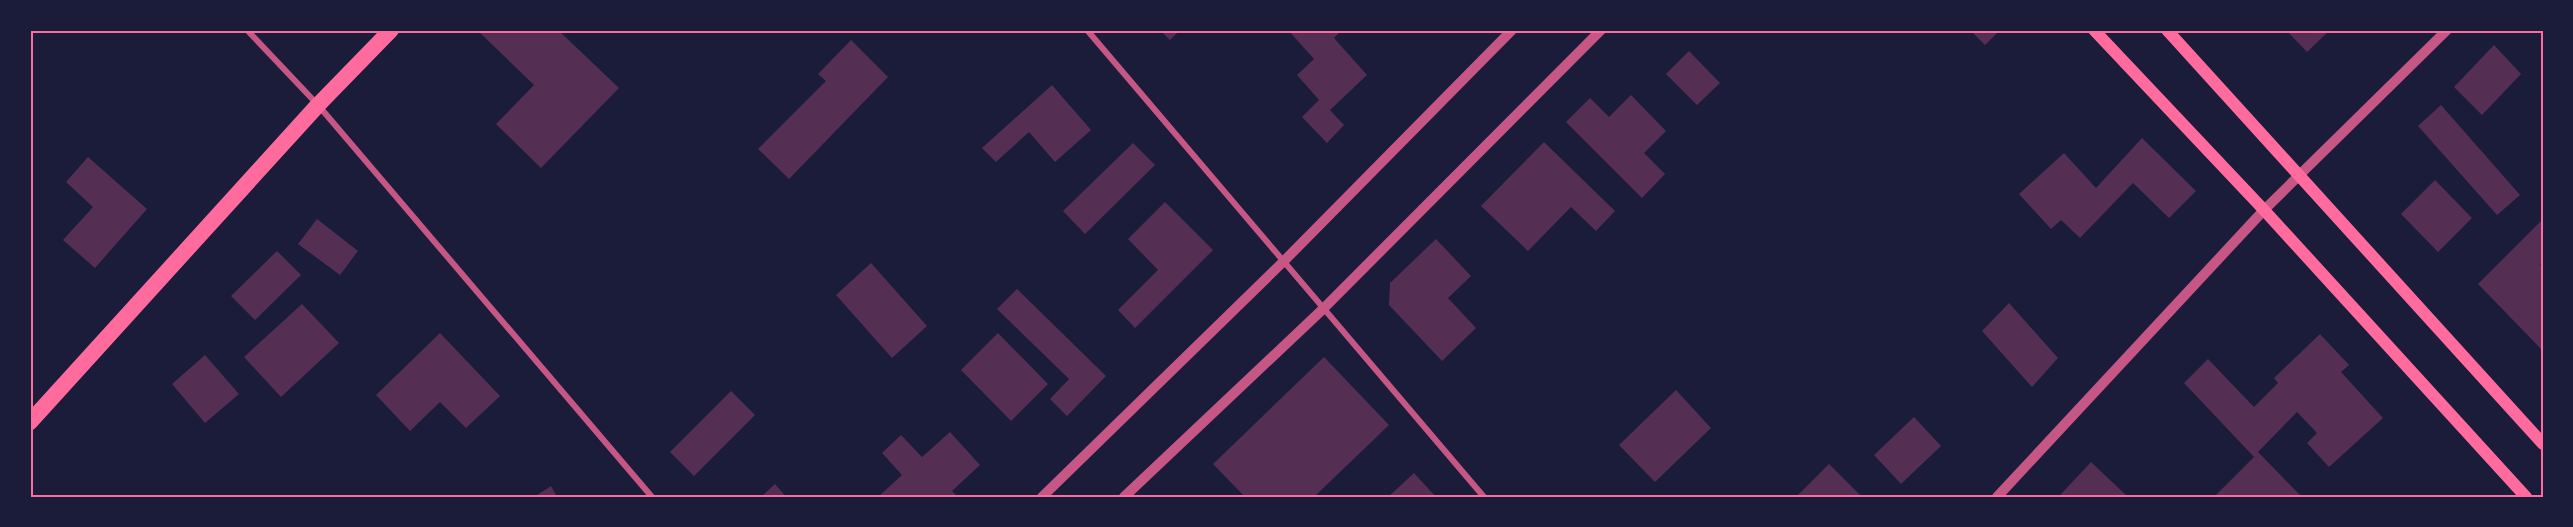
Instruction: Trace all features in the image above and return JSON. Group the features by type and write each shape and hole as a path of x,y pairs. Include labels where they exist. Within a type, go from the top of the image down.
{"highway":[{"path":"30,422 318,105 392,30"}],"main road":[{"path":"2094,30 2264,210 2526,497"},
{"path":"2167,30 2543,444"}],"street":[{"path":"247,30 318,105 652,497"},
{"path":"1086,30 1285,260 1323,309 1484,497"},
{"path":"1042,497 1285,260 1512,30"},
{"path":"1124,497 1323,309 1601,30"},
{"path":"1997,497 2264,210 2447,30"}],"building":[{"path":"477,30 558,30 619,88 541,168 496,124 534,85"},
{"path":"1160,30 1180,30 1170,40"},
{"path":"1288,30 1342,30 1334,38 1367,75 1330,110 1344,125 1327,143 1302,117 1319,100 1297,75 1314,59"},
{"path":"1970,30 2000,30 1985,45"},
{"path":"2286,30 2330,30 2307,52"},
{"path":"851,40 888,77 789,179 758,149 826,81 818,74"},
{"path":"2494,45 2521,74 2482,115 2454,87"},
{"path":"1689,51 1720,83 1697,105 1666,74"},
{"path":"1052,85 1091,130 1055,162 1029,132 996,162 982,148"},
{"path":"1631,95 1666,131 1644,153 1665,174 1642,198 1566,122 1590,98 1609,117"},
{"path":"2441,105 2520,195 2497,215 2418,126"},
{"path":"2142,138 2196,191 2169,218 2133,183 2080,238 2061,220 2051,229 2019,194 2064,153 2096,188"},
{"path":"1544,142 1615,211 1596,231 1571,207 1528,251 1481,206"},
{"path":"1133,143 1155,165 1085,234 1063,211"},
{"path":"88,157 147,209 95,268 63,240 93,207 66,182"},
{"path":"2435,180 2472,218 2438,252 2401,214"},
{"path":"1165,202 1213,250 1135,328 1118,310 1158,270 1128,239"},
{"path":"317,219 358,251 340,275 298,244"},
{"path":"2543,219 2543,262 2540,265 2543,267 2543,351 2478,284"},
{"path":"1436,239 1471,276 1448,298 1476,328 1442,361 1389,305 1390,283"},
{"path":"277,251 301,275 255,320 231,296"},
{"path":"871,263 927,326 892,358 836,295"},
{"path":"1017,289 1106,376 1067,416 1050,399 1069,379 997,309"},
{"path":"2009,303 2058,358 2032,387 1982,331"},
{"path":"302,304 339,343 281,397 244,357"},
{"path":"440,333 500,396 466,428 440,402 410,431 376,395"},
{"path":"998,333 1048,384 1011,421 961,370"},
{"path":"2320,334 2349,365 2341,372 2383,418 2329,467 2307,443 2317,433 2297,412 2258,452 2301,496 2214,497 2254,457 2184,383 2208,359 2254,407 2278,383 2274,378"},
{"path":"205,355 239,394 205,423 172,384"},
{"path":"1324,357 1389,425 1314,497 1245,497 1213,464"},
{"path":"1676,390 1711,428 1655,482 1619,445"},
{"path":"731,391 755,415 694,476 670,452"},
{"path":"1914,417 1941,446 1901,484 1874,455"},
{"path":"950,432 980,465 952,491 958,497 878,497 902,475 882,453 901,435 922,457"},
{"path":"2091,462 2128,497 2064,497 2061,494"},
{"path":"1829,464 1862,497 1796,497"},
{"path":"1414,473 1436,497 1388,497"},
{"path":"775,484 786,497 761,497"},
{"path":"551,486 557,497 534,497"}]}
